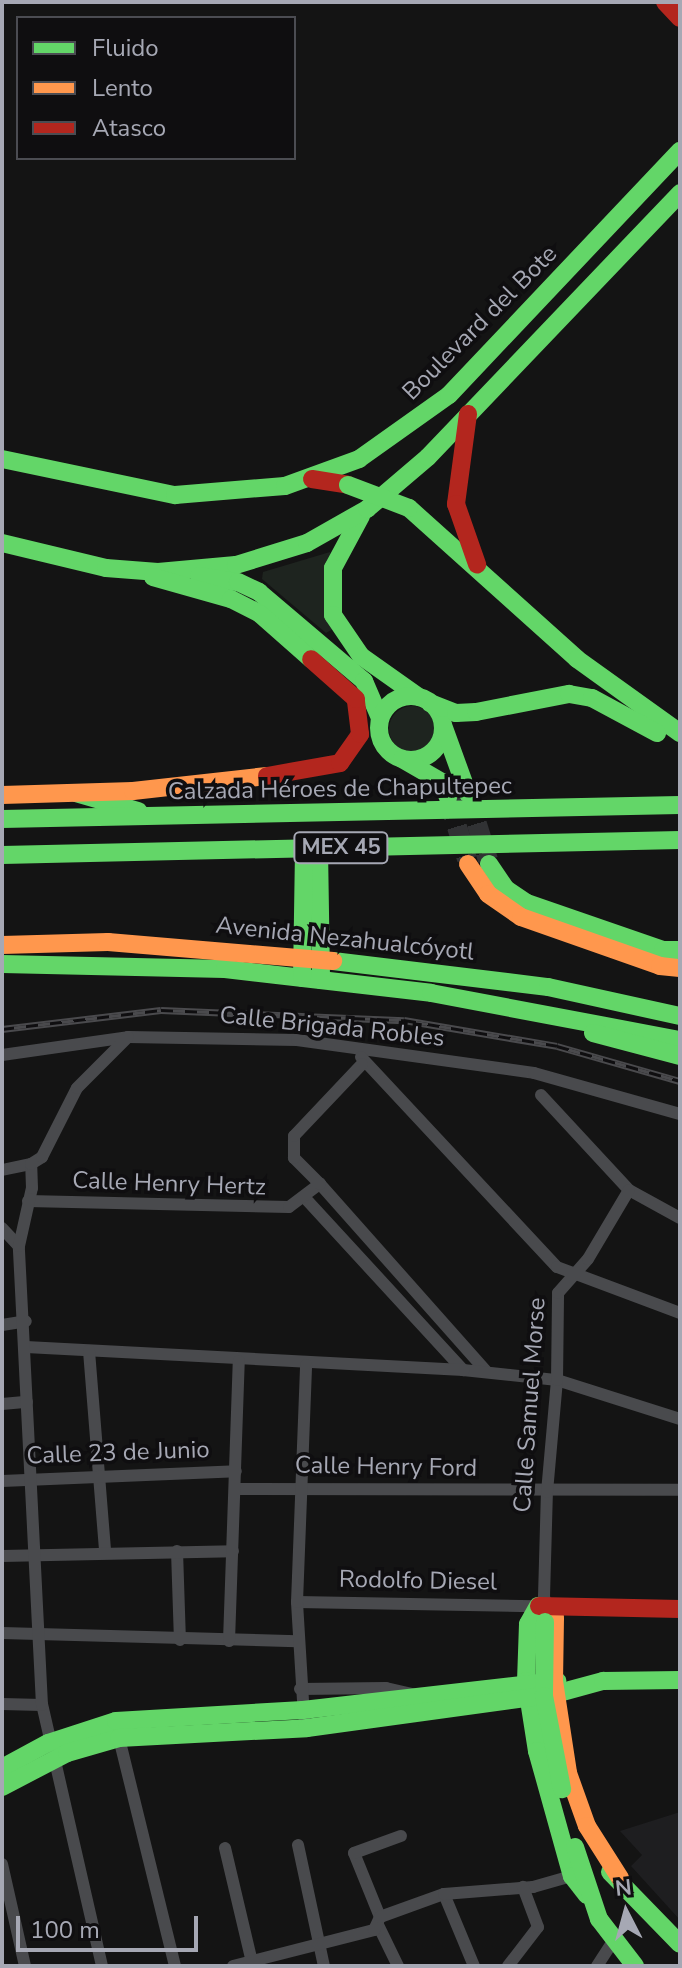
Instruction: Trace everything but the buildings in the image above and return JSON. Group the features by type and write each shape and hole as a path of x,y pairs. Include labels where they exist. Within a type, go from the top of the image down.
{"main road":[{"path":"665,2 680,18"},
{"name":"Boulevard del Bote","path":"2,459 175,495 252,492 312,479 390,441 449,395 680,151"},
{"path":"135,572 169,571 265,558 307,543 370,507 399,483 468,414 680,193"},
{"path":"468,414 456,504 479,568"},
{"path":"312,479 380,493 409,508 577,659 654,719 680,733"},
{"path":"370,507 333,568 333,615 361,656 424,700 456,713 569,694 592,698 680,741"},
{"path":"2,543 135,572 231,599 260,614 356,699 360,734"},
{"path":"169,571 238,582 259,592 364,681 380,720 383,745 442,782 448,798"},
{"path":"2,795 76,793 316,770 340,763 360,734 380,720 396,700 424,700"},
{"path":"424,700 443,725 468,794"},
{"path":"402,759 432,753 443,725"},
{"path":"76,793 161,817"},
{"name":"Calzada Héroes de Chapultepec","path":"2,819 680,805"},
{"name":"MEX 45","path":"2,855 680,840"},
{"path":"644,842 680,850"},
{"path":"312,849 313,959 321,980"},
{"path":"468,864 488,894 521,917 660,966 680,968"},
{"path":"489,864 506,889 527,903 663,950 680,950"},
{"name":"Avenida Nezahualcóyotl","path":"2,945 108,942 313,959 548,987 680,1016"},
{"path":"302,978 313,959"},
{"name":"Avenida Nezahualcóyotl","path":"2,964 189,966 321,980 493,1003 680,1040"},
{"path":"368,987 370,965"},
{"name":"Avenida Nezahualcóyotl","path":"403,992 428,1003 543,1022 680,1056"},
{"path":"635,1966 613,1941 587,1895 584,1868 548,1802 527,1689 528,1624 541,1610 680,1609"},
{"path":"541,1610 555,1618 557,1725 579,1809 620,1878 680,1944"},
{"name":"Calle Samuel Morse","path":"541,1610 543,1682 552,1753 571,1812 584,1868"},
{"path":"2,1768 50,1751 116,1721 305,1719 416,1695 680,1680"},
{"path":"2,1787 50,1751 119,1738 305,1719 527,1689"},
{"path":"533,1728 557,1725"},
{"path":"584,1868 620,1878"}],"street":[{"name":"Calle Brigada Robles","path":"2,1055 128,1037 220,1036 466,1063 591,1085 680,1114"},
{"path":"2,1170 31,1164 42,1157 77,1088 128,1037"},
{"path":"359,1050 362,1064 571,1275 680,1313"},
{"path":"362,1064 292,1141 294,1158 485,1370"},
{"path":"541,1095 629,1190 680,1218"},
{"path":"31,1164 19,1246 26,1321 30,1479 42,1705 50,1751 102,1966"},
{"path":"320,1184 305,1198 463,1370"},
{"name":"Calle Samuel Morse","path":"541,1610 557,1380 558,1293 588,1259 629,1190"},
{"name":"Calle Henry Hertz","path":"28,1201 280,1210 305,1198"},
{"path":"2,1228 19,1246"},
{"path":"2,1250 19,1246"},
{"path":"2,1325 26,1321"},
{"path":"26,1347 306,1365 485,1370 557,1380 680,1419"},
{"path":"89,1351 105,1551"},
{"path":"229,1641 239,1361"},
{"path":"305,1719 300,1689 297,1602 306,1365"},
{"path":"2,1404 27,1402"},
{"name":"Calle 23 de Junio","path":"2,1481 100,1473 236,1471"},
{"name":"Calle Henry Ford","path":"235,1489 301,1485 547,1492 680,1490"},
{"path":"2,1556 105,1551 233,1551"},
{"path":"177,1551 180,1640"},
{"name":"Rodolfo Diesel","path":"297,1602 541,1610"},
{"path":"2,1633 37,1631 60,1638 297,1641"},
{"path":"300,1689 386,1688 416,1695"},
{"path":"2,1704 42,1705"},
{"path":"119,1738 175,1966"},
{"path":"398,1966 354,1853 401,1836"},
{"path":"298,1845 324,1966"},
{"path":"225,1848 252,1964"},
{"path":"2,1864 25,1966"},
{"path":"233,1966 320,1947 444,1894 523,1887 584,1868"},
{"path":"508,1966 538,1927 523,1887"},
{"path":"444,1894 474,1966"},
{"path":"597,1966 613,1941"}],"shaded area":[{"path":"330,552 333,629 326,633 262,579 263,572"},
{"path":"412,706 428,713 435,729 428,745 412,752 396,745 389,729 396,713"},
{"path":"680,1812 680,1920 631,1866 642,1855 620,1831"}],"tunnel":[{"path":"468,795 488,860"},
{"path":"448,798 467,859"}],"railway":[{"path":"2,1029 161,1010 404,1020 557,1046 680,1081"}],"traffic: fast":[{"path":"2,459 175,495 285,486 359,459 449,395 680,151"},
{"path":"2,543 106,568 158,572 236,565 307,543 367,509 428,457 680,193"},
{"path":"348,485 409,508"},
{"path":"409,508 577,659 680,733"},
{"path":"361,516 333,568 333,615 361,656 419,697"},
{"path":"199,576 238,582 259,592 364,681 380,718"},
{"path":"153,577 231,599 260,614 311,659"},
{"path":"430,703 456,713 476,712 569,694 592,698 657,733"},
{"path":"411,696 434,705 443,728 434,751 411,760 388,751 379,728 388,705 411,696"},
{"path":"443,725 468,794"},
{"path":"402,759 442,782 448,798"},
{"path":"76,793 138,811"},
{"path":"2,819 680,805"},
{"path":"2,855 680,840"},
{"path":"302,978 304,849"},
{"path":"319,849 321,980"},
{"path":"489,864 506,889 527,903 663,950 680,950"},
{"path":"333,961 548,987 680,1016"},
{"path":"2,964 225,969 431,993 680,1040"},
{"path":"593,1033 680,1056"},
{"path":"538,1606 528,1624 526,1681 537,1751 572,1876 587,1895"},
{"path":"545,1622 544,1696 562,1789"},
{"path":"2,1787 67,1753 119,1738 307,1728 555,1694 603,1681 680,1680"},
{"path":"2,1768 48,1743 116,1721 303,1710 557,1681"},
{"path":"575,1847 599,1919 635,1966"},
{"path":"610,1872 680,1944"}],"traffic: slow":[{"path":"2,795 133,791 267,776"},
{"path":"468,864 488,894 521,917 660,966 680,968"},
{"path":"2,945 108,942 333,961"},
{"path":"548,1608 555,1618 554,1681 568,1773 587,1826 620,1878"}],"traffic: jam":[{"path":"665,2 680,18"},
{"path":"468,414 456,504 477,564"},
{"path":"312,479 348,485"},
{"path":"267,776 340,763 360,734 356,699 311,659"},
{"path":"539,1606 680,1609"}]}
